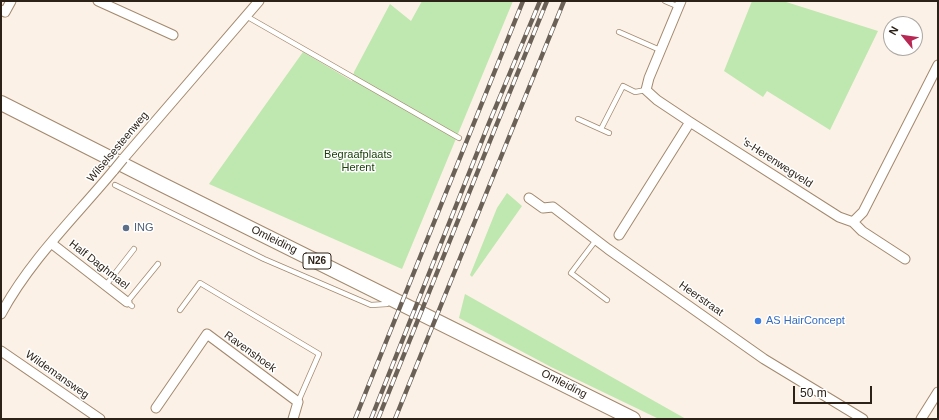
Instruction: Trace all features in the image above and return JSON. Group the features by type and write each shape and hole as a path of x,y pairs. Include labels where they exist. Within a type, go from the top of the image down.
{"main road":[{"name":"Omleiding","path":"1,103 633,419"},
{"name":"Omleiding","path":"1,110 614,419"}],"street":[{"path":"1,10 5,12 11,1"},
{"path":"99,1 173,35"},
{"name":"Wilselsesteenweg","path":"1,311 22,280 51,243 259,1"},
{"path":"646,90 648,78 680,4"},
{"path":"853,222 863,212 938,65"},
{"name":"'s-Herenwegveld","path":"646,90 657,100 690,122 839,217 853,222 862,231 905,259"},
{"path":"619,235 690,122"},
{"name":"Heerstraat","path":"529,198 543,208 552,207 764,359 862,419"},
{"name":"Half Daghmael","path":"51,243 130,304"},
{"name":"Ravenshoek","path":"156,408 207,334 298,402"},
{"name":"Wildemansweg","path":"1,351 100,419"},
{"path":"921,419 938,392"},
{"path":"293,419 298,402"}],"lane":[{"path":"665,1 680,4"},
{"path":"246,16 459,138"},
{"path":"619,32 660,50"},
{"path":"601,129 622,86 635,92 646,90"},
{"path":"578,118 609,133"},
{"path":"115,185 264,259 371,305 387,304"},
{"path":"596,240 571,273 607,300"},
{"path":"106,286 134,249"},
{"path":"130,304 158,264"},
{"path":"180,310 200,283 319,354 298,402"}],"green space":[{"name":"Begraafplaats Herent","path":"422,1 513,1 402,269 209,184 303,52 352,81 354,72 390,4 411,21"},
{"path":"752,1 783,1 878,31 830,130 767,91 763,97 724,71"},
{"path":"507,193 522,206 472,277 470,275 497,208"},
{"path":"465,294 686,419 659,419 551,367 459,318"}],"railway":[{"path":"355,419 523,1"},
{"path":"371,419 489,123 540,1"},
{"path":"378,419 547,1"},
{"path":"395,419 564,1"}],"place":[{"name":"ING","path":"126,228"},
{"name":"AS HairConcept","path":"758,321"}]}
